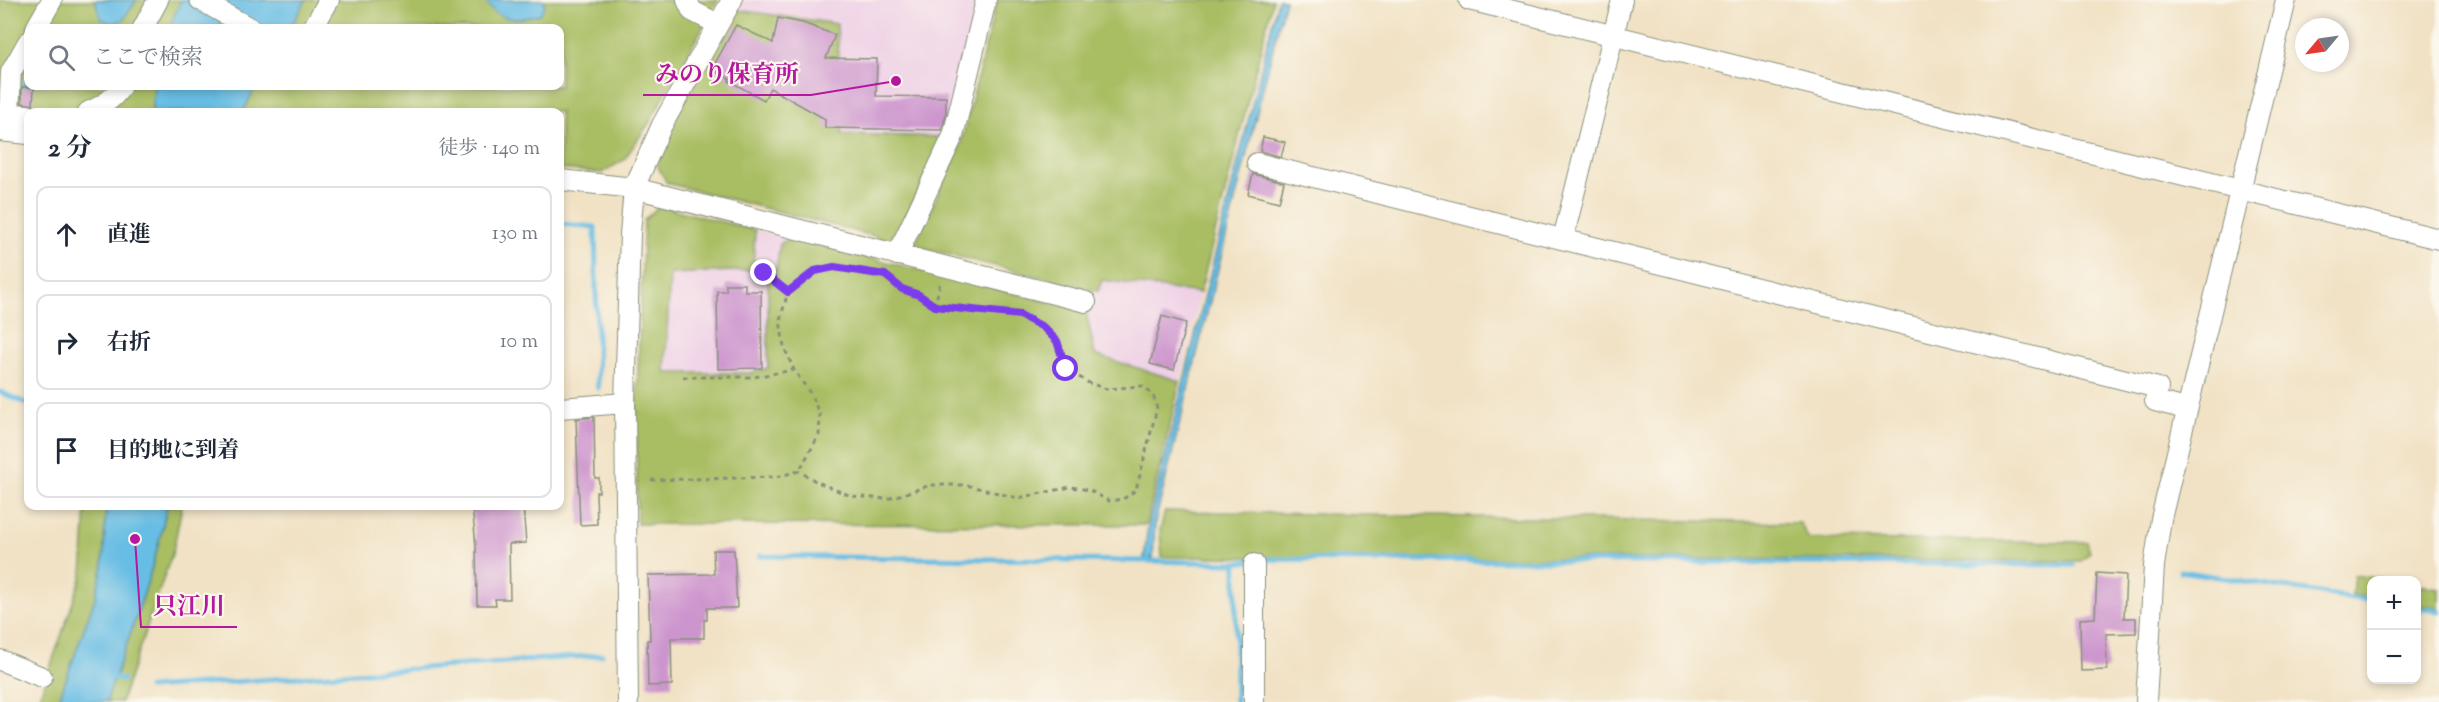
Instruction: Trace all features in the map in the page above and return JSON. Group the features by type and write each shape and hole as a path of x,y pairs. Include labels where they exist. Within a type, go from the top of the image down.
{"street":[{"path":"38,24 52,0"},
{"path":"145,24 158,0"},
{"path":"200,0 243,24"},
{"path":"316,24 329,0"},
{"path":"687,0 692,11 718,24"},
{"path":"628,702 625,403 630,234 634,188 662,125 732,0"},
{"path":"897,255 953,136 986,0"},
{"path":"1469,0 2439,239"},
{"path":"1563,239 1622,0"},
{"path":"2146,702 2154,566 2161,519 2286,0"},
{"path":"24,49 11,72 9,118 24,131"},
{"path":"99,108 119,90"},
{"path":"1257,163 2158,388 2155,401 2186,409"},
{"path":"564,180 634,188 1086,302"},
{"path":"564,408 625,403"},
{"path":"1254,564 1254,702"},
{"path":"0,660 42,677"}],"path":[{"path":"935,306 943,266"},
{"path":"651,480 776,477 799,471 817,482 851,496 887,499 931,485 966,485 1018,498 1071,487 1089,490 1109,501 1123,499 1136,490 1157,408 1153,395 1142,386 1107,389 1089,383 1066,369 1057,341 1043,327 1020,315 935,306 919,295 902,289 885,275 834,267 815,271 788,292 780,320 784,347 794,370 810,393 820,415 819,435 799,471"},
{"path":"764,273 788,292"},
{"path":"683,377 753,377 794,370"}],"shaded area":[{"path":"743,0 977,0 944,137 842,134 837,24 738,10"},
{"path":"755,230 789,238 780,244 776,269 768,279 769,368 751,373 664,373 670,274 753,270"},
{"path":"1102,280 1200,293 1180,381 1095,355 1086,311"}],"green space":[{"path":"0,0 718,0 649,123 624,160 602,173 564,169 564,108 24,108 24,113 0,117"},
{"path":"997,0 1273,0 1200,293 1102,280 1098,291 914,246 961,144"},
{"path":"738,10 837,24 842,134 944,137 894,241 667,183 657,165 676,116"},
{"path":"659,206 755,230 753,270 670,274 665,373 751,373 768,368 768,279 776,269 780,244 789,238 1086,311 1095,355 1180,381 1146,525 637,524 637,397 644,220"},
{"path":"86,510 106,510 103,566 95,598 58,702 38,702 82,576"},
{"path":"166,510 181,510 173,551 121,702 106,702 132,630"},
{"path":"1165,511 1800,523 1809,539 2087,542 2090,552 2081,561 1162,557 1160,531"},
{"path":"2354,575 2367,577 2367,597 2352,595"},
{"path":"2421,586 2439,588 2439,608 2421,606"}],"water":[{"path":"95,0 137,0 123,20 112,24 101,19"},
{"path":"181,0 306,0 292,24 171,24"},
{"path":"485,0 544,0 545,5 540,14 516,19 496,13"},
{"path":"1278,0 1285,0 1155,522 1153,558 1144,558 1148,526"},
{"path":"154,90 254,90 245,108 152,108"},
{"path":"106,510 166,510 148,581 106,702 58,702 95,598 103,566"}],"building":[{"path":"778,18 803,23 835,35 826,58 877,59 876,96 946,97 946,114 942,130 825,128 825,119 770,88 764,100 712,69 736,25 773,43"},
{"path":"22,87 24,90 34,90 33,105 22,103"},
{"path":"1263,137 1285,142 1281,157 1260,151"},
{"path":"1253,174 1284,182 1279,202 1248,194"},
{"path":"726,284 745,284 745,291 761,291 762,368 718,369 717,291 726,291"},
{"path":"1162,316 1186,323 1174,370 1150,364"},
{"path":"594,417 595,478 599,478 599,492 596,492 597,524 580,525 576,419"},
{"path":"472,510 523,510 526,543 509,544 510,599 495,599 496,605 477,605 476,546"},
{"path":"713,550 734,550 737,608 707,608 704,638 671,638 672,685 648,686 647,640 650,640 648,575 714,574"},
{"path":"2097,573 2126,575 2124,618 2136,618 2136,633 2106,634 2107,670 2081,671 2080,619 2095,618"}],"waterway":[{"path":"18,84 24,84"},
{"path":"564,224 595,227 598,388"},
{"path":"0,392 24,402"},
{"path":"760,556 1148,561"},
{"path":"1148,559 1148,561 1236,563 1236,702"},
{"path":"1236,563 1262,559 2074,565"},
{"path":"2180,571 2367,600"},
{"path":"2421,609 2439,611"},
{"path":"149,688 602,655"},
{"path":"110,676 123,680"}],"place":[{"name":"みのり保育所","path":"896,81"},
{"name":"只江川","path":"135,539"}],"route":[{"path":"764,273 788,292 815,271 834,267 885,275 902,289 919,295 935,306 1020,315 1043,327 1057,341 1066,369"}]}
